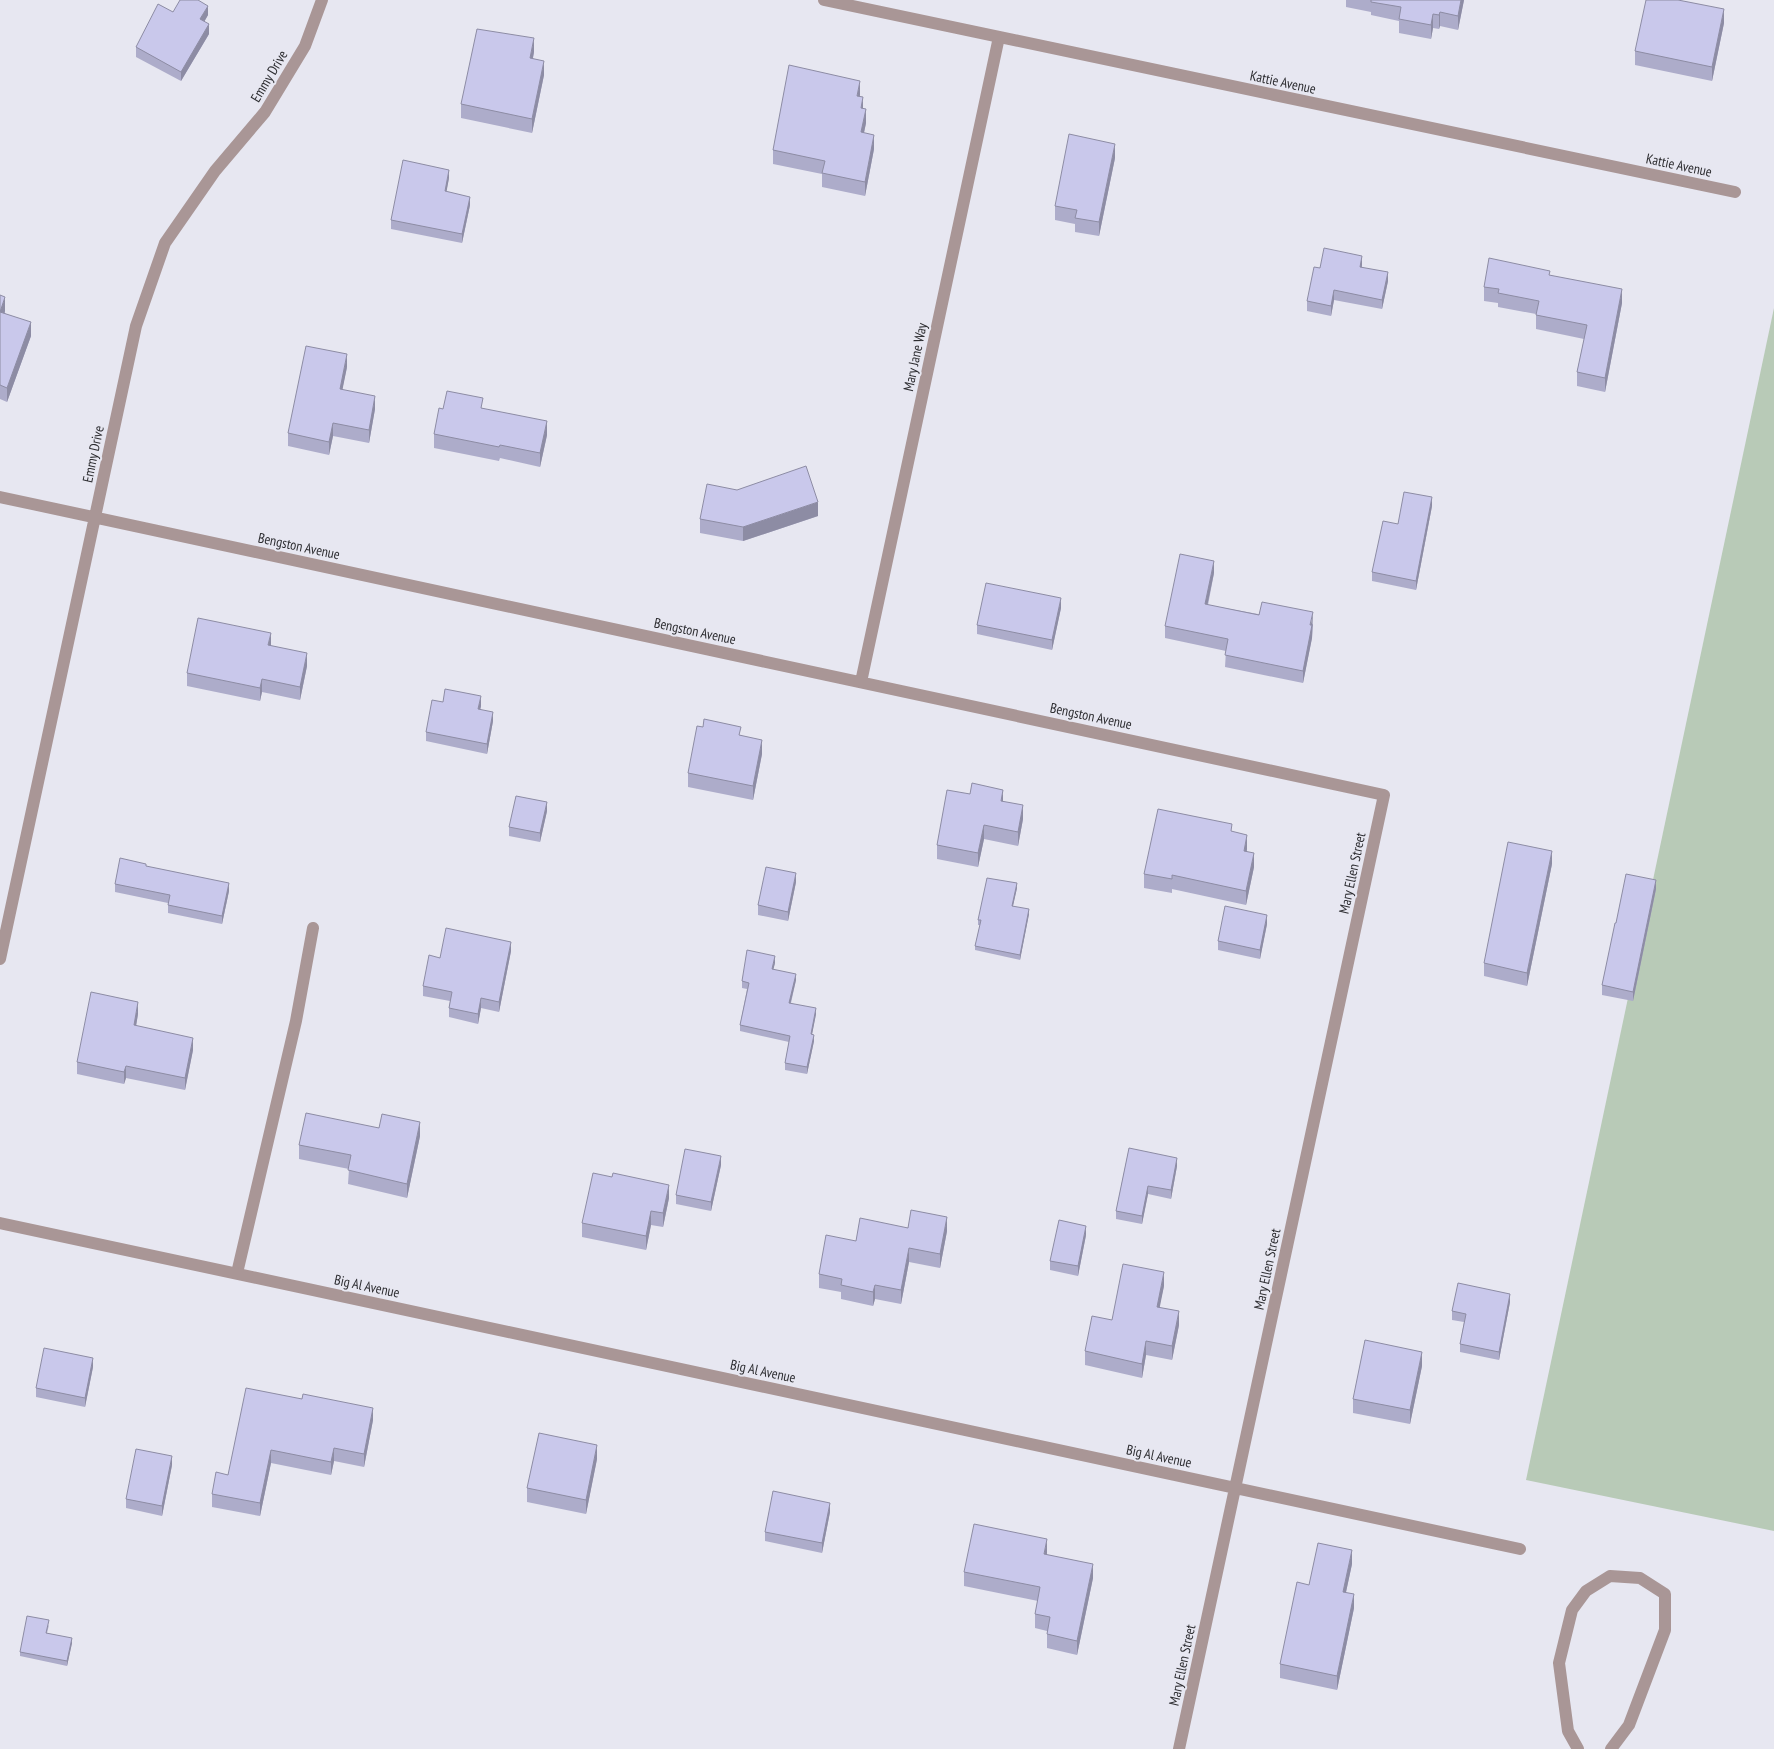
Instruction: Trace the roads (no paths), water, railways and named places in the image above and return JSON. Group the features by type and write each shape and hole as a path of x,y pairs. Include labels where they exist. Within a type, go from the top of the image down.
{"street":[{"name":"Emmy Drive","path":"0,960 136,326 165,243 215,171 265,112 305,46 322,0"},
{"name":"Kattie Avenue","path":"824,0 1735,192"},
{"name":"Mary Jane Way","path":"861,682 999,37"},
{"name":"Bengston Avenue","path":"0,498 1384,794"},
{"name":"Mary Ellen Street","path":"1179,1749 1384,794"},
{"path":"237,1273 296,1021 313,928"},
{"name":"Big Al Avenue","path":"0,1223 1520,1549"},
{"path":"1578,1749 1568,1731 1559,1663 1572,1610 1586,1591 1610,1576 1640,1578 1665,1594 1665,1630 1628,1725 1611,1749"}]}
